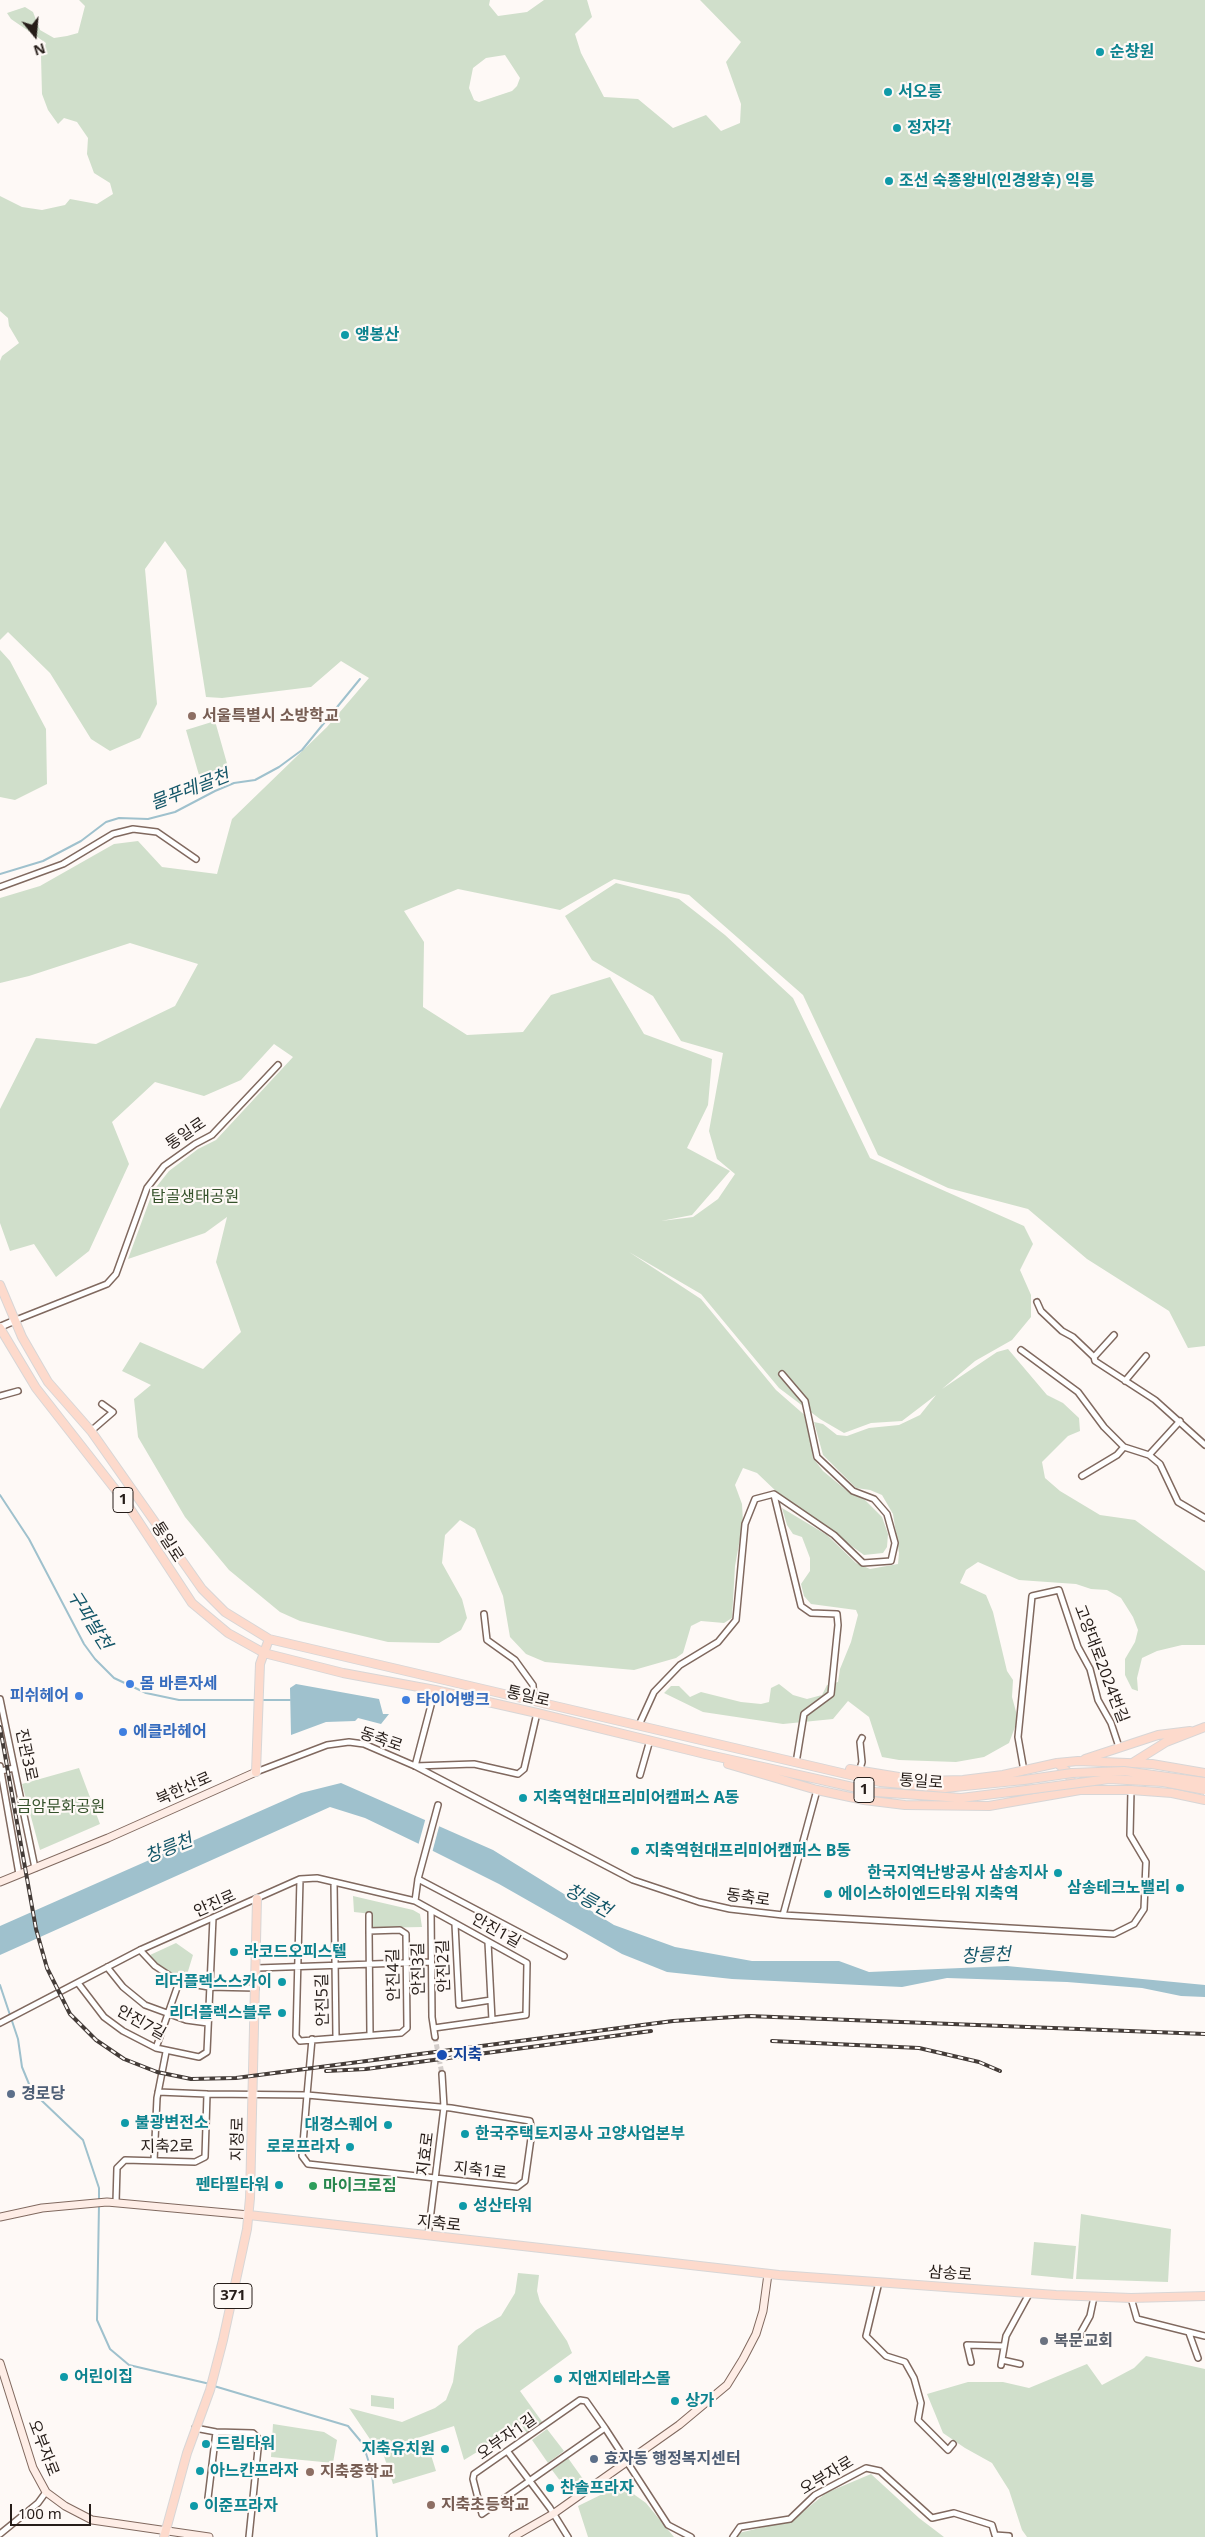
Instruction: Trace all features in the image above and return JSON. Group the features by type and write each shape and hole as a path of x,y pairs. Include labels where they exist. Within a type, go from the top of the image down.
{"main road":[{"name":"통일로","path":"0,1285 22,1337 48,1382 91,1432 202,1588 225,1612 269,1639 880,1782 921,1787 966,1787 1072,1773 1124,1770 1205,1782"},
{"name":"통일로","path":"0,1327 36,1388 129,1507 192,1603 228,1633 264,1653 343,1673 435,1690 537,1713 705,1754 866,1790 920,1797 978,1796 1056,1784 1108,1779 1156,1781 1205,1790"},
{"path":"256,1772 260,1664 269,1639"},
{"path":"1078,1762 1119,1747 1158,1736 1205,1727"},
{"path":"1134,1762 1166,1742 1190,1731"},
{"path":"710,1742 759,1748 859,1772 923,1781 963,1780 1024,1771 1057,1763 1078,1762 1134,1762 1205,1772"},
{"path":"705,1754 736,1767 817,1790 864,1800 950,1807 989,1806 1065,1793 1131,1790 1172,1793 1205,1800"},
{"path":"1131,1790 1134,1762"},
{"path":"1057,1763 1067,1769 1070,1778 1070,1785 1065,1793"},
{"name":"북한산로","path":"0,1882 108,1838 256,1772"},
{"name":"지정로","path":"195,2428 210,2390 226,2330 249,2215 256,1988 256,1899"},
{"name":"지축로","path":"0,2217 42,2208 116,2202 249,2215 428,2237 768,2274"},
{"path":"513,2537 554,2514 678,2426 727,2385 744,2360 756,2334 763,2311 768,2274"},
{"name":"삼송로","path":"768,2274 1029,2294 1131,2298 1205,2296"},
{"name":"오부자로","path":"0,2363 33,2468 46,2492 65,2506 92,2520 165,2533 209,2537"},
{"name":"371","path":"165,2533 195,2428"}],"street":[{"path":"0,886 63,864 113,834 133,829 158,832 196,859"},
{"name":"통일로","path":"16,1320 108,1284 116,1274 147,1188 164,1166 195,1144 212,1135 278,1065"},
{"path":"1037,1302 1041,1311 1094,1357 1095,1361 1155,1400 1204,1443"},
{"path":"0,1327 16,1320"},
{"path":"1094,1357 1114,1335"},
{"path":"1021,1350 1078,1392 1104,1427 1124,1447 1149,1455 1160,1464 1178,1502 1205,1518"},
{"path":"1125,1380 1146,1356"},
{"path":"639,1725 654,1692 680,1666 718,1642 736,1620 745,1524 755,1499 774,1494 834,1536 863,1562 891,1561 895,1543 887,1514 874,1499 853,1491 817,1457 810,1417 805,1401 782,1374"},
{"path":"0,1396 18,1391"},
{"path":"91,1432 113,1412 102,1404"},
{"path":"1149,1455 1180,1421"},
{"path":"1082,1476 1117,1455 1124,1447"},
{"path":"774,1494 801,1606 810,1613 837,1614 838,1625 831,1694 804,1714 797,1757"},
{"name":"고양대로2024번길","path":"1024,1771 1018,1737 1032,1596 1059,1590 1078,1647 1090,1670 1098,1700 1111,1723 1119,1747"},
{"path":"484,1614 486,1640 514,1660 533,1685 534,1702"},
{"path":"435,1690 415,1766 474,1764 518,1774 524,1768 537,1713"},
{"name":"진관3로","path":"0,1699 34,1868"},
{"path":"859,1772 862,1762 860,1742 862,1738"},
{"path":"640,1775 650,1740"},
{"name":"동축로","path":"256,1772 328,1745 349,1742 364,1744 415,1766 633,1880 699,1902 730,1909 783,1915 1114,1934 1134,1924 1144,1909 1146,1862 1130,1835 1131,1790"},
{"path":"0,1768 14,1768"},
{"name":"진관3로","path":"0,1768 19,1874"},
{"path":"783,1915 817,1790"},
{"path":"415,1901 418,1878 437,1808"},
{"name":"안진로","path":"2,2022 140,1950 300,1879 317,1878 415,1901 430,1910"},
{"path":"418,1878 564,1956"},
{"name":"안진5길","path":"300,1879 296,2036 300,2041 336,2037 334,1882"},
{"name":"안진1길","path":"430,1910 527,1963 526,2015 434,2028"},
{"name":"안진3길","path":"430,1910 434,2028"},
{"path":"369,1915 369,1931"},
{"path":"108,1967 122,1987 146,2005 186,2020 208,2023 213,1918"},
{"name":"안진2길","path":"455,1924 459,2005 491,2000"},
{"name":"안진4길","path":"400,1930 406,1934 406,1963 407,2028 401,2033 370,2034 369,1931 400,1930"},
{"path":"488,1942 492,2020"},
{"path":"140,1950 155,1966 179,1982 209,1987 256,1988"},
{"path":"256,1968 431,1962"},
{"path":"156,2048 179,1982"},
{"name":"안진7길","path":"78,1983 104,2016 123,2031 166,2052 199,2057 207,2052 208,2023"},
{"path":"434,2028 435,2037"},
{"path":"336,2037 370,2034"},
{"path":"307,2095 312,2040"},
{"path":"154,2161 158,2092 166,2052"},
{"name":"지효로","path":"428,2237 444,2107 442,2074"},
{"path":"158,2092 252,2095"},
{"name":"지축2로","path":"116,2202 117,2168 125,2160 195,2162 205,2157 207,2094"},
{"name":"지축1로","path":"252,2095 307,2095 444,2107 524,2119 530,2121 532,2131 525,2181 517,2187 308,2164 302,2156 307,2095"},
{"path":"879,2282 866,2336 886,2356 905,2362 914,2378 921,2403 918,2420 948,2450 953,2444"},
{"path":"1020,2364 1001,2363 1004,2346 1017,2314 1029,2294"},
{"path":"1080,2342 1080,2334 1090,2316 1094,2296"},
{"path":"1131,2298 1137,2319 1205,2336"},
{"path":"1189,2333 1198,2358"},
{"path":"971,2362 967,2344 1004,2346"},
{"name":"오부자1길","path":"605,2428 482,2514 473,2479 474,2474 580,2400 586,2401 605,2428 626,2462"},
{"path":"195,2428 216,2432 253,2433 259,2439 248,2537"},
{"path":"216,2432 208,2498 213,2505 251,2508"},
{"path":"508,2452 530,2480 568,2537"},
{"path":"626,2462 668,2525 691,2537"},
{"name":"오부자로","path":"733,2537 740,2527 790,2519 815,2496 866,2468 880,2471 932,2518 954,2513 992,2525 995,2535 1009,2536"},
{"path":"0,2534 38,2503 46,2492"}],"green space":[{"name":"탑골생태공원","path":"79,0 490,0 489,5 498,16 527,12 544,0 587,0 592,17 575,34 581,53 604,97 638,99 673,128 706,115 721,131 740,123 741,104 726,62 741,42 700,0 1205,0 1205,1346 1188,1348 1169,1311 1087,1259 1028,1209 948,1188 878,1155 803,995 689,895 614,879 560,910 458,889 404,911 424,942 423,1007 467,1035 523,1032 551,995 610,977 644,1034 712,1059 708,1105 687,1148 730,1171 692,1215 661,1221 693,1217 718,1199 735,1174 717,1159 709,1131 723,1053 681,1041 653,996 592,960 565,916 616,883 679,899 725,935 793,998 870,1158 1024,1226 1033,1244 1020,1270 1031,1295 1031,1317 1012,1340 975,1361 942,1389 997,1352 1008,1349 1047,1395 1063,1403 1079,1418 1080,1431 1068,1436 1042,1462 1045,1478 1060,1491 1100,1515 1135,1520 1205,1571 1205,1645 1182,1645 1157,1651 1142,1658 1137,1678 1138,1691 1132,1689 1125,1675 1125,1659 1135,1642 1138,1630 1133,1617 1121,1598 1107,1590 1091,1589 1076,1584 1019,1580 978,1562 966,1570 960,1583 986,1595 993,1612 1007,1671 1013,1680 1012,1697 1018,1719 1009,1743 984,1757 956,1762 899,1760 882,1757 869,1717 848,1701 833,1719 783,1724 703,1712 664,1693 671,1686 679,1686 690,1697 701,1692 741,1702 761,1704 769,1702 771,1688 779,1684 793,1695 807,1699 822,1695 827,1685 838,1682 840,1669 851,1642 858,1615 856,1610 811,1604 804,1596 801,1584 810,1571 810,1558 802,1537 793,1534 787,1525 782,1508 827,1535 856,1563 870,1569 898,1564 899,1553 893,1514 882,1495 870,1490 856,1488 823,1455 814,1422 823,1424 837,1435 847,1436 869,1428 899,1425 920,1415 936,1395 902,1421 871,1423 844,1433 820,1419 779,1388 701,1294 629,1252 701,1299 776,1390 808,1418 813,1458 823,1471 846,1490 865,1500 882,1517 888,1534 887,1547 883,1553 864,1555 779,1494 757,1473 743,1468 735,1485 742,1504 743,1522 735,1566 732,1618 724,1623 701,1621 691,1626 683,1653 676,1658 634,1670 545,1662 526,1654 510,1637 503,1596 475,1529 460,1520 445,1535 442,1563 462,1599 467,1618 461,1630 439,1643 388,1642 300,1621 280,1612 229,1570 185,1517 138,1437 134,1399 151,1385 122,1371 140,1342 203,1369 241,1332 216,1262 227,1217 205,1233 128,1259 153,1191 169,1171 198,1149 216,1140 293,1057 274,1044 241,1080 204,1096 155,1082 112,1122 129,1164 89,1251 56,1277 34,1244 10,1251 0,1223 0,1109 36,1038 96,1044 175,1006 198,964 130,943 29,976 0,983 0,898 40,886 114,844 138,841 162,867 217,874 232,819 327,727 369,678 341,661 311,687 222,698 206,697 186,570 165,541 145,569 157,704 140,738 110,751 91,739 50,673 8,632 0,640 0,361 2,356 19,343 9,326 8,318 0,311 0,196 22,207 42,210 65,205 70,199 97,204 113,194 110,183 94,173 87,154 88,138 77,122 64,118 58,124 48,110 42,94 41,56 46,43 11,19 7,13 25,7 33,12 40,30 54,38 78,33 85,6","holes":["505,55 520,78 517,86 512,91 479,102 474,100 469,88 473,68 486,58"]},
{"path":"0,650 10,661 46,729 47,784 15,800 0,797"},
{"path":"215,721 230,774 201,782 186,730"},
{"name":"금암문화공원","path":"79,1768 100,1824 40,1850 22,1784"},
{"path":"353,1896 413,1910 420,1914 422,1927 372,1928 372,1914 354,1912"},
{"path":"176,1943 193,1955 185,1981 156,1963 150,1955"},
{"path":"1081,2214 1171,2229 1168,2282 1076,2279"},
{"path":"1034,2242 1076,2246 1073,2279 1031,2275"},
{"path":"518,2273 539,2275 537,2291 540,2302 567,2341 572,2353 520,2391 543,2423 527,2433 521,2425 464,2460 454,2426 378,2451 349,2408 402,2422 435,2408 446,2400 453,2382 458,2346 476,2330 501,2316 515,2293"},
{"path":"1146,2356 1205,2369 1205,2537 1027,2537 1022,2530 1009,2490 992,2463 943,2433 927,2394 968,2382 1003,2382 1029,2388 1087,2364 1102,2385 1134,2368"},
{"path":"371,2395 394,2398 394,2409 371,2406"},
{"path":"273,2424 324,2432 337,2440 333,2463 271,2457"},
{"path":"547,2429 564,2451 548,2463 532,2440"},
{"path":"426,2439 436,2471 393,2484 383,2453"},
{"path":"568,2458 583,2479 567,2490 552,2470"},
{"path":"871,2474 919,2518 944,2537 737,2537 739,2533 793,2520 826,2493"},
{"path":"621,2485 646,2503 674,2537 588,2537 578,2506"}],"water":[{"path":"296,1684 379,1699 383,1714 389,1714 381,1724 358,1718 355,1721 326,1722 291,1735 290,1688"},
{"path":"341,1783 493,1850 614,1925 675,1947 752,1961 839,1961 869,1972 1007,1966 1205,1985 1205,1997 1181,1996 1142,1988 1067,1982 947,1978 902,1987 732,1979 667,1972 622,1954 499,1884 417,1843 365,1818 330,1807 0,1955 0,1926 301,1793"}],"pier":[{"path":"426,1817 440,1823 432,1853 418,1846"}],"waterway":[{"name":"물푸레골천","path":"0,874 43,861 81,841 106,822 119,818 148,819 175,812 234,783 255,780 279,767 302,750 360,679"},
{"name":"구파발천","path":"0,1495 29,1539 84,1644 95,1659 114,1678 146,1693 179,1700 256,1700"},
{"name":"구파발천","path":"261,1700 290,1700"},
{"path":"0,1985 18,2039 22,2067 29,2084 40,2099 83,2140 99,2188 99,2200"},
{"path":"99,2204 97,2320 110,2349 129,2365 210,2384"},
{"path":"214,2386 348,2426 363,2444 372,2472 377,2537"}],"tunnel":[{"path":"435,2037 442,2074"}],"railway":[{"path":"0,1727 36,1929 47,1968 70,2014 96,2040 124,2059 157,2072 191,2079 236,2078 673,2021 749,2016 1205,2034"},
{"path":"326,2071 366,2069 651,2031"},
{"path":"772,2041 919,2048 979,2062 1000,2071"}],"place":[{"name":"순창원","path":"1100,52"},
{"name":"서오릉","path":"888,92"},
{"name":"정자각","path":"897,128"},
{"name":"조선 숙종왕비(인경왕후) 익릉","path":"889,181"},
{"name":"앵봉산","path":"345,335"},
{"name":"서울특별시 소방학교","path":"192,716"},
{"name":"몸 바른자세","path":"130,1684"},
{"name":"피쉬헤어","path":"79,1696"},
{"name":"타이어뱅크","path":"406,1700"},
{"name":"에클라헤어","path":"123,1732"},
{"name":"지축역현대프리미어캠퍼스 A동","path":"523,1798"},
{"name":"지축역현대프리미어캠퍼스 B동","path":"635,1851"},
{"name":"한국지역난방공사 삼송지사","path":"1058,1873"},
{"name":"삼송테크노밸리","path":"1180,1888"},
{"name":"에이스하이엔드타워 지축역","path":"828,1894"},
{"name":"라코드오피스텔","path":"234,1952"},
{"name":"리더플렉스스카이","path":"282,1982"},
{"name":"리더플렉스블루","path":"282,2013"},
{"name":"지축","path":"442,2055"},
{"name":"경로당","path":"11,2094"},
{"name":"불광변전소","path":"125,2123"},
{"name":"대경스퀘어","path":"388,2125"},
{"name":"한국주택토지공사 고양사업본부","path":"465,2134"},
{"name":"로로프라자","path":"350,2147"},
{"name":"펜타필타워","path":"279,2185"},
{"name":"마이크로짐","path":"313,2186"},
{"name":"성산타워","path":"463,2206"},
{"name":"복문교회","path":"1044,2341"},
{"name":"어린이집","path":"64,2377"},
{"name":"지앤지테라스몰","path":"558,2379"},
{"name":"상가","path":"675,2401"},
{"name":"드림타워","path":"206,2444"},
{"name":"지축유치원","path":"445,2449"},
{"name":"효자동 행정복지센터","path":"594,2459"},
{"name":"아느칸프라자","path":"200,2471"},
{"name":"지축중학교","path":"310,2472"},
{"name":"찬솔프라자","path":"550,2488"},
{"name":"지축초등학교","path":"431,2505"},
{"name":"이준프라자","path":"194,2506"}],"water label":[{"name":"창릉천","path":"169,1849"},
{"name":"창릉천","path":"588,1901"},
{"name":"창릉천","path":"986,1956"}]}
